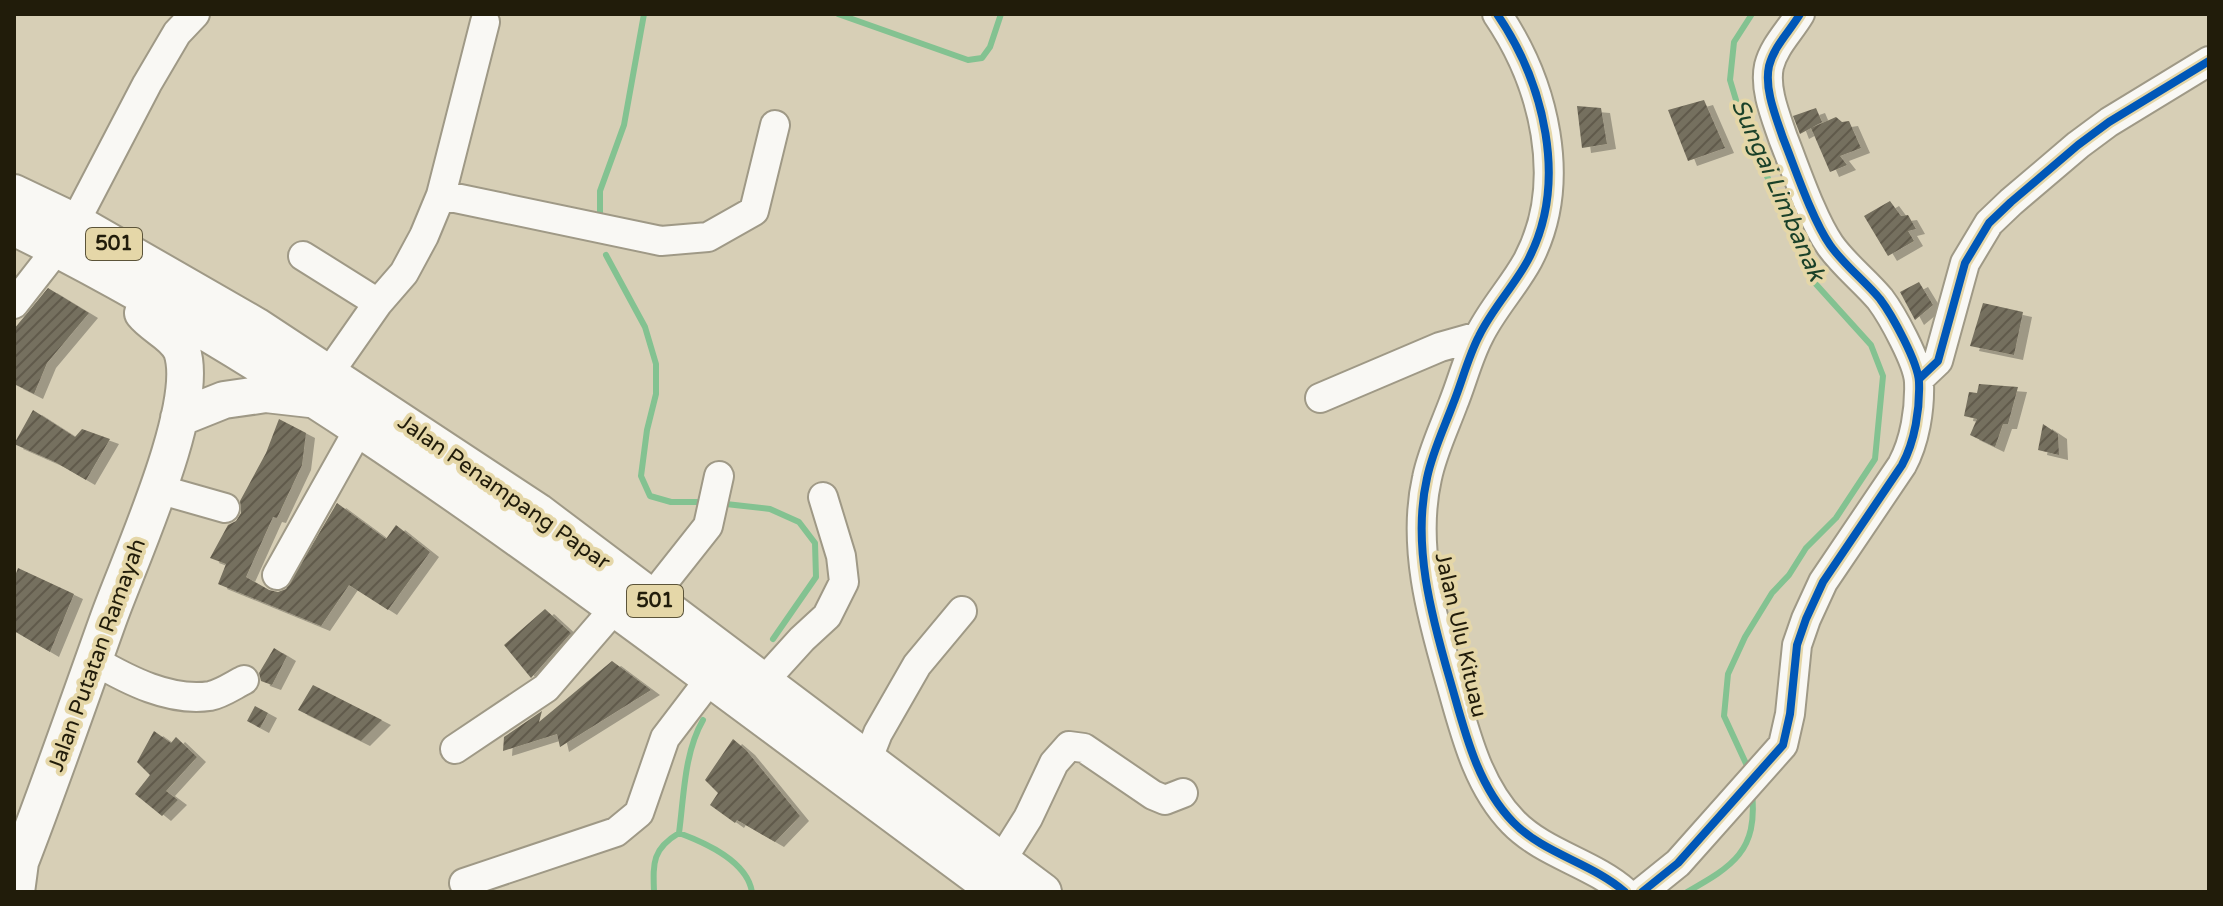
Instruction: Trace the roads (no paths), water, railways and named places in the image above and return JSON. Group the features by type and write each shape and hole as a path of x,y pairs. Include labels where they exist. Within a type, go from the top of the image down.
{"main road":[{"name":"Jalan Penampang Papar","path":"14,193 129,287 222,342 323,386 538,512 867,761 997,884"},
{"name":"Jalan Penampang Papar","path":"14,227 66,235 256,326 323,386 360,427 531,546 696,669 997,884 1043,892"},
{"path":"129,287 145,317 168,333 182,351 184,379 179,418"},
{"path":"179,418 222,342 235,330 256,326"},
{"path":"179,418 224,400 323,386"},
{"name":"Jalan Putatan Ramayah","path":"16,892 20,862 158,489 179,418"},
{"path":"663,607 690,646 688,654 696,669"}],"street":[{"path":"14,304 66,235 147,84 177,33 195,14"},
{"name":"Jalan Ulu Kituau","path":"1497,14 1513,38 1545,121 1550,169 1544,218 1529,259 1479,336 1427,475 1420,515 1422,556 1446,667 1463,727 1484,783 1513,823 1545,845 1612,880 1625,892"},
{"path":"1642,892 1678,863 1783,745 1790,714 1797,645 1806,619 1823,582 1911,449 1919,379 1905,344 1881,301 1829,244 1798,177 1769,90 1768,68 1777,47 1800,14"},
{"path":"323,386 378,303 404,273 424,236 441,195 485,22"},
{"path":"1919,379 1938,361 1949,315 1971,252 2011,202 2109,122 2209,61"},
{"path":"441,195 661,241 708,237 754,211 775,125"},
{"path":"303,256 378,303"},
{"path":"1320,398 1440,347 1479,336"},
{"path":"277,575 360,427"},
{"path":"663,607 708,526 719,476"},
{"path":"158,489 225,508"},
{"path":"762,683 827,616 844,582 841,556 823,497"},
{"path":"455,749 546,688 615,608"},
{"path":"867,761 878,733 917,665 962,611"},
{"path":"95,661 124,677 177,696 212,696 244,680"},
{"path":"464,883 616,832 639,813 665,738 696,669"},
{"path":"997,884 1054,763 1069,746 1084,748 1165,800 1183,793"}],"waterway":[{"path":"600,220 600,191 624,125 644,14"},
{"path":"838,14 968,60 982,58 990,47 1001,14"},
{"name":"Sungai Limbanak","path":"1749,770 1724,716 1728,674 1745,637 1772,593 1789,575 1806,548 1836,518 1875,459 1883,376 1871,345 1814,282 1742,120 1730,80 1734,42 1752,14"},
{"path":"606,255 645,327 656,364 656,394 641,476 650,496 671,502 699,502"},
{"path":"726,504 770,509 799,522 815,543 816,577 773,639"},
{"path":"679,833 688,760 703,720"},
{"name":"Sungai Limbanak","path":"1687,892 1717,874 1739,854 1751,829 1752,793"},
{"path":"654,892 656,858 664,845 679,833 713,848 734,862 749,881 752,892"}]}
